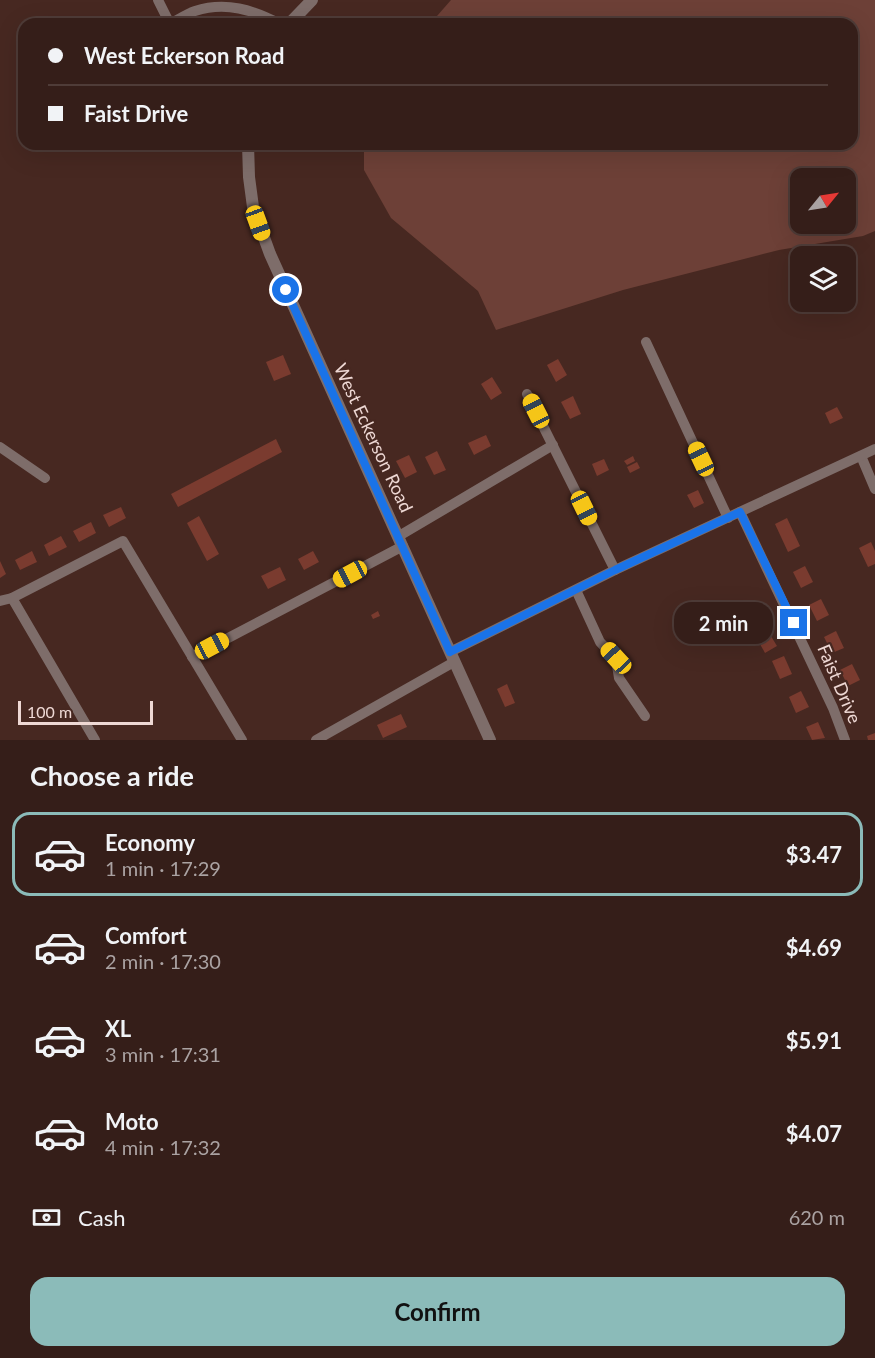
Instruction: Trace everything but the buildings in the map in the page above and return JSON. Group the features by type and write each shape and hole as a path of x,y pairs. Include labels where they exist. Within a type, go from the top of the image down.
{"street":[{"path":"158,0 167,18"},
{"path":"295,18 312,0"},
{"path":"182,18 195,11 241,8 269,18"},
{"name":"West Eckerson Road","path":"248,150 253,207 270,254 490,740"},
{"path":"646,342 728,518"},
{"path":"527,393 615,570"},
{"path":"192,657 401,541 553,445"},
{"path":"0,447 45,478"},
{"path":"316,740 452,657 615,570 875,449"},
{"path":"861,456 875,489"},
{"name":"Faist Drive","path":"740,512 833,708 845,740"},
{"path":"0,601 12,598 123,541 242,740"},
{"path":"576,591 600,642 616,658 619,678 645,716"},
{"path":"12,598 95,740"}],"shaded area":[{"path":"451,0 875,0 875,231 863,236 790,246 790,248 623,290 496,330 478,291 391,218 364,170 364,150 858,150 858,18 435,18"}],"route":[{"path":"286,290 450,652 615,570 740,512 794,623"}]}
